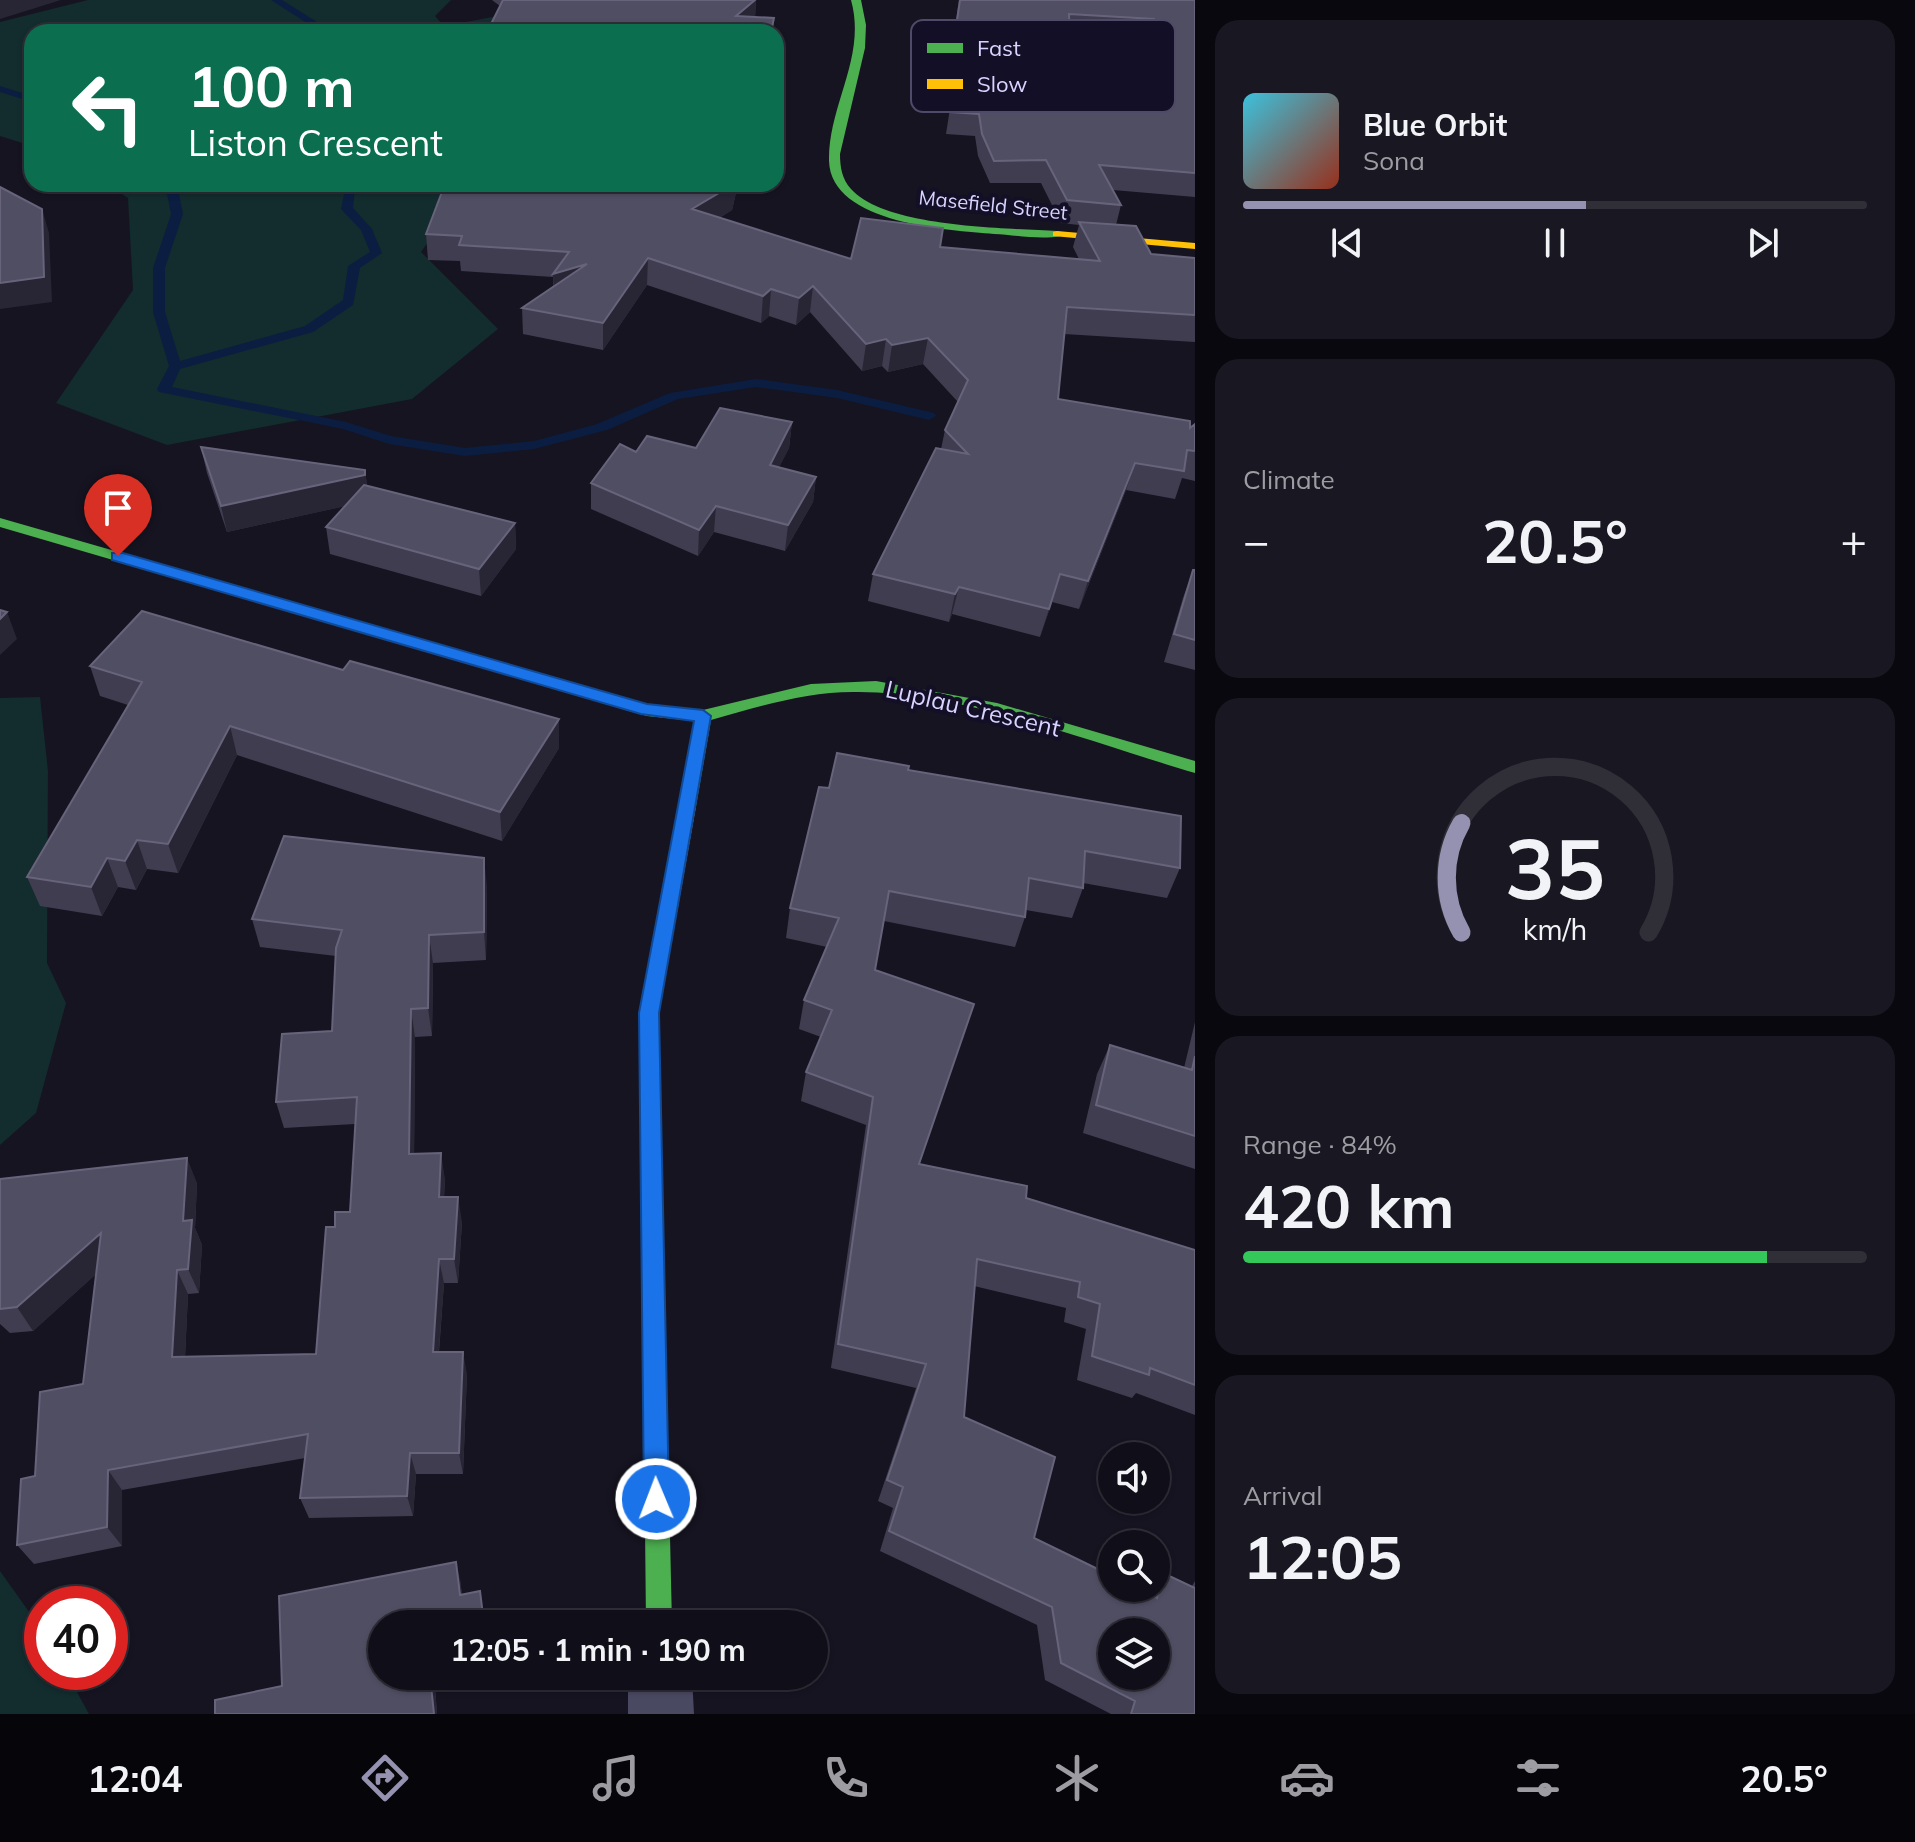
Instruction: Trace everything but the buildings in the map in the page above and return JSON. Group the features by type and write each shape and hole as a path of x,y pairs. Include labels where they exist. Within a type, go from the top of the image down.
{"street":[{"name":"Masefield Street","path":"856,0 865,26 837,142 836,173 850,195 884,213 932,224 1195,246"},
{"path":"0,522 647,710 703,716 649,1013 659,1610"},
{"name":"Luplau Crescent","path":"703,716 799,691 875,687 987,708 1195,767"},
{"path":"660,1690 661,1714"}],"green space":[{"path":"88,0 451,0 435,16 442,24 24,24 24,144 0,136 0,22"},
{"path":"584,0 746,0 710,24 455,24"},
{"path":"119,192 463,192 421,252 498,329 412,399 167,445 56,403 133,290 128,198"},
{"path":"40,697 48,771 47,963 66,1003 36,1113 0,1145 0,698"},
{"path":"0,1571 24,1605 24,1690 76,1690 89,1714 0,1714"}],"waterway":[{"path":"276,0 315,24"},
{"path":"0,89 24,96"},
{"path":"173,192 177,214 159,268 159,312 175,366"},
{"path":"175,366 309,329 349,302 354,266 376,253 366,229 347,209 349,192"},
{"path":"175,366 164,389 346,426 389,440 465,452 534,445 602,427 675,396 756,383 837,394 929,416"}],"traffic: fast":[{"path":"856,0 862,37 835,154 836,173 848,192 870,207 934,224 1057,234"},
{"path":"0,522 647,710 703,716"},
{"path":"687,806 703,716 789,694 832,687 876,687 916,692 997,709 1195,767"},
{"path":"651,1140 659,1610"}],"traffic: slow":[{"path":"1057,234 1195,246"},
{"path":"651,1140 649,1013 687,806"}],"route":[{"path":"118,556 647,710 703,716 649,1013 656,1499"}]}
